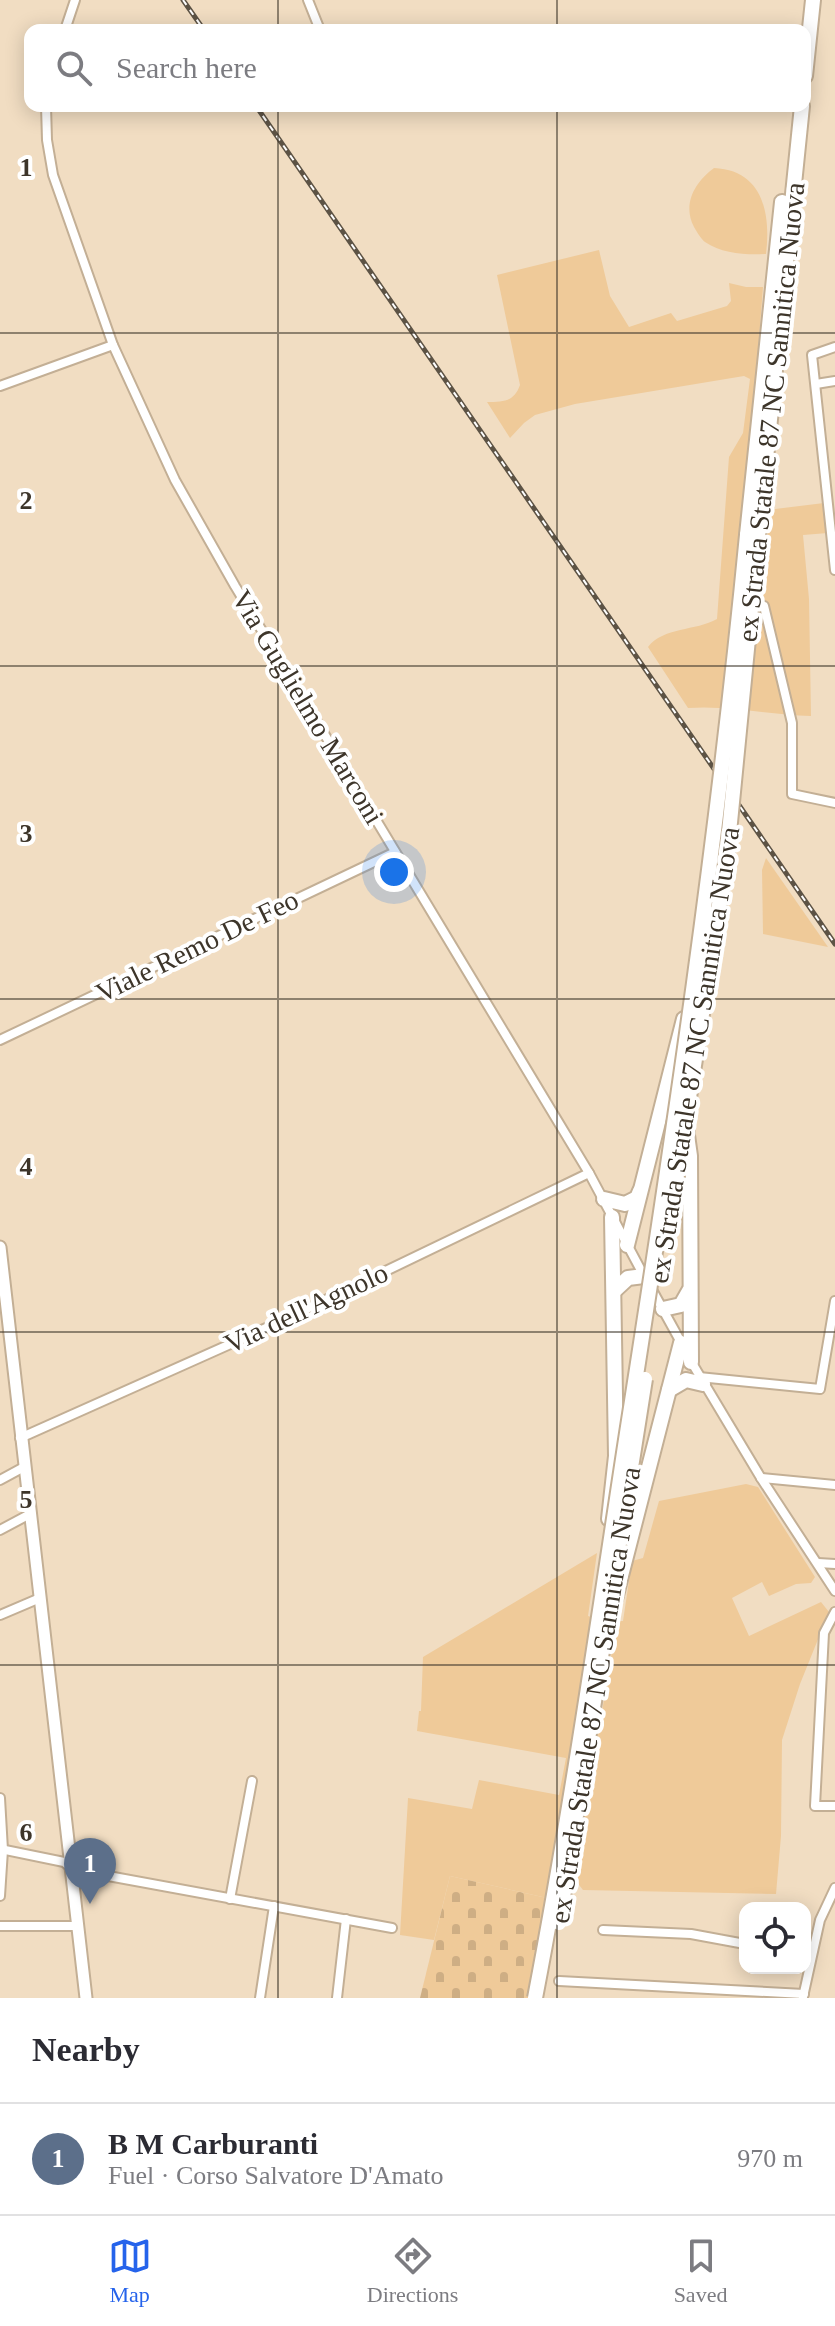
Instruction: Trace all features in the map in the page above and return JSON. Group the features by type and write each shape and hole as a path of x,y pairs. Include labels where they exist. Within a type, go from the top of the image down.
{"highway":[{"path":"801,24 803,0"},
{"path":"810,24 813,0"},
{"name":"ex Strada Statale 87 NC Sannitica Nuova","path":"544,1998 609,1618 727,853 791,112"},
{"name":"ex Strada Statale 87 NC Sannitica Nuova","path":"535,1998 609,1548 697,976 753,536 801,112"},
{"path":"627,1245 697,976"},
{"path":"686,1123 690,1156 691,1362"},
{"path":"604,1199 616,1204 630,1203 642,1188"},
{"path":"609,1548 610,1498 616,1456 612,1217"},
{"path":"614,1291 628,1278 644,1276"},
{"path":"665,1314 681,1305 687,1298 691,1284"},
{"path":"609,1618 681,1343"},
{"path":"669,1390 686,1380 701,1380"}],"street":[{"path":"67,24 75,0"},
{"path":"308,0 318,24"},
{"name":"Via Guglielmo Marconi","path":"46,112 53,175 113,345 175,480 235,586 589,1173 701,1380 835,1591"},
{"path":"0,386 113,345"},
{"path":"835,347 812,355 835,570"},
{"path":"816,384 835,381"},
{"path":"824,463 835,462"},
{"path":"764,606 792,723 792,794 835,803"},
{"name":"Viale Remo De Feo","path":"0,1040 395,852"},
{"name":"Via dell'Agnolo","path":"20,1438 284,1320 589,1173"},
{"path":"0,1247 86,1998"},
{"path":"701,1380 820,1389 835,1303"},
{"path":"0,1480 24,1467"},
{"path":"761,1478 835,1485"},
{"path":"0,1530 30,1514"},
{"path":"818,1563 835,1564"},
{"path":"0,1615 40,1598"},
{"path":"835,1612 824,1633 815,1806 835,1806"},
{"path":"230,1899 252,1781"},
{"path":"0,1798 0,1896"},
{"path":"2,1849 64,1862 71,1868 392,1928"},
{"path":"811,1942 835,1888"},
{"path":"260,1998 274,1906"},
{"path":"337,1998 346,1919"},
{"path":"0,1926 77,1926"},
{"path":"603,1930 691,1934 739,1943"},
{"path":"559,1981 804,1996 807,1974"}],"green space":[{"path":"714,168 744,177 760,197 767,224 766,254 743,254 719,249 705,242 696,231 689,210 692,194"},
{"path":"599,250 610,296 629,327 671,313 677,321 727,306 731,301 729,283 763,287 758,352 767,510 824,503 828,533 803,535 809,599 811,716 688,708 648,647 662,636 717,619 729,457 743,433 750,379 744,376 575,404 535,415 510,438 487,402 507,400 515,395 520,385 497,275"},
{"path":"766,858 828,947 763,934 762,870"},
{"path":"746,1484 758,1487 815,1577 811,1583 796,1584 769,1596 762,1582 732,1598 749,1636 821,1602 829,1612 800,1684 782,1740 781,1836 776,1894 583,1890 576,1881 581,1854 577,1851 595,1730 599,1730 617,1621 623,1621 632,1561 643,1558 659,1501"},
{"path":"597,1553 588,1616 591,1617 547,1898 450,1876 434,1940 400,1935 408,1798 472,1809 479,1780 559,1795 566,1758 417,1731 423,1657"},
{"path":"450,1876 547,1898 530,1998 420,1998"}],"railway":[{"path":"183,0 200,24"},
{"path":"260,112 835,944"}],"place":[{"name":"B M Carburanti","path":"90,1904"}]}
